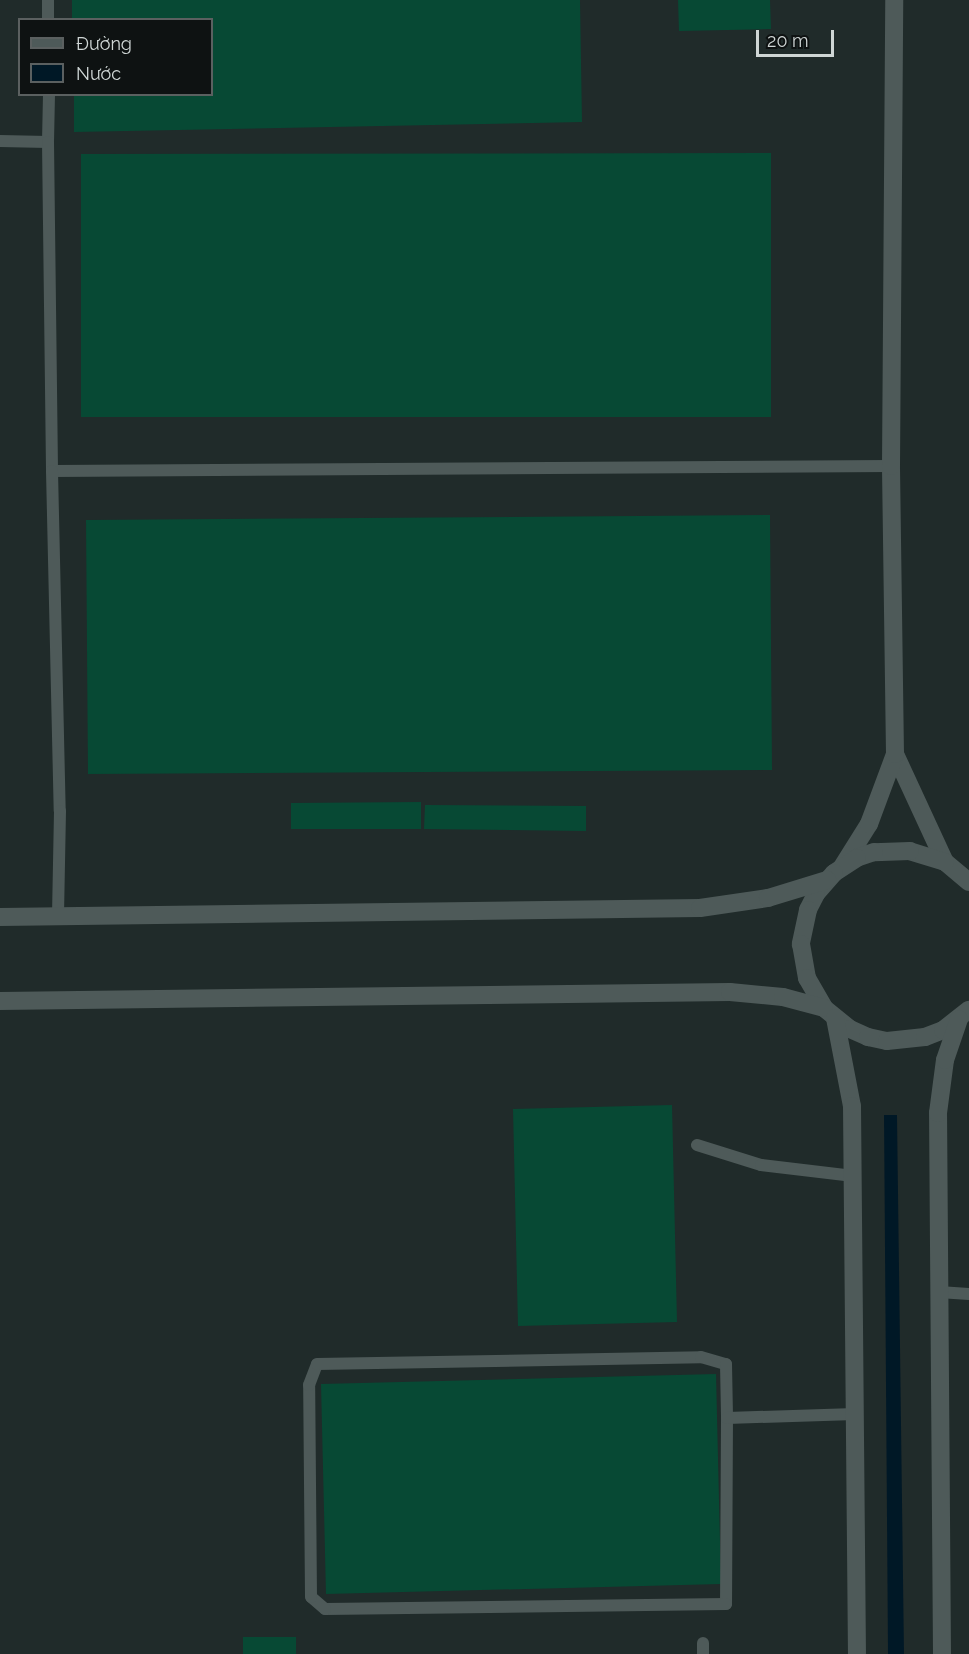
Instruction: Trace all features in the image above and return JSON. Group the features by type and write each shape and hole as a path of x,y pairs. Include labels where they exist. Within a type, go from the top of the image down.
{"street":[{"path":"842,867 869,824 895,754 891,466 894,0"},
{"path":"895,754 945,862"},
{"path":"857,1654 852,1106 846,1061 829,1013 807,978 801,944 808,910 827,880 842,867 874,852 910,851 945,862 969,882"},
{"path":"0,917 700,908 768,898 827,880"},
{"path":"0,1001 730,992 783,998 829,1013 850,1029 887,1041 925,1037 964,1014"},
{"path":"942,1654 938,1113 945,1060 964,1014"}],"lane":[{"path":"48,0 48,18"},
{"path":"49,96 52,471 60,811 58,916"},
{"path":"0,141 48,142"},
{"path":"52,471 746,464 891,466"},
{"path":"697,1145 761,1165 852,1176"},
{"path":"939,1292 969,1294"},
{"path":"702,1357 726,1364 727,1418 726,1604 325,1609 311,1598 309,1385 317,1365 702,1357"},
{"path":"727,1418 855,1414"}],"water":[{"path":"884,1115 897,1115 904,1654 888,1654"}],"building":[{"path":"72,0 580,0 582,122 74,132 74,96 213,96 213,18 72,18"},
{"path":"678,0 770,0 771,29 679,31"},
{"path":"771,153 771,417 81,417 81,154"},
{"path":"770,515 772,770 88,774 86,520"},
{"path":"421,802 421,829 291,829 291,803"},
{"path":"425,805 586,806 586,831 424,829"},
{"path":"672,1105 677,1322 518,1326 513,1109"},
{"path":"716,1374 721,1584 326,1594 321,1384"},
{"path":"243,1637 296,1637 296,1654 243,1654"}]}
